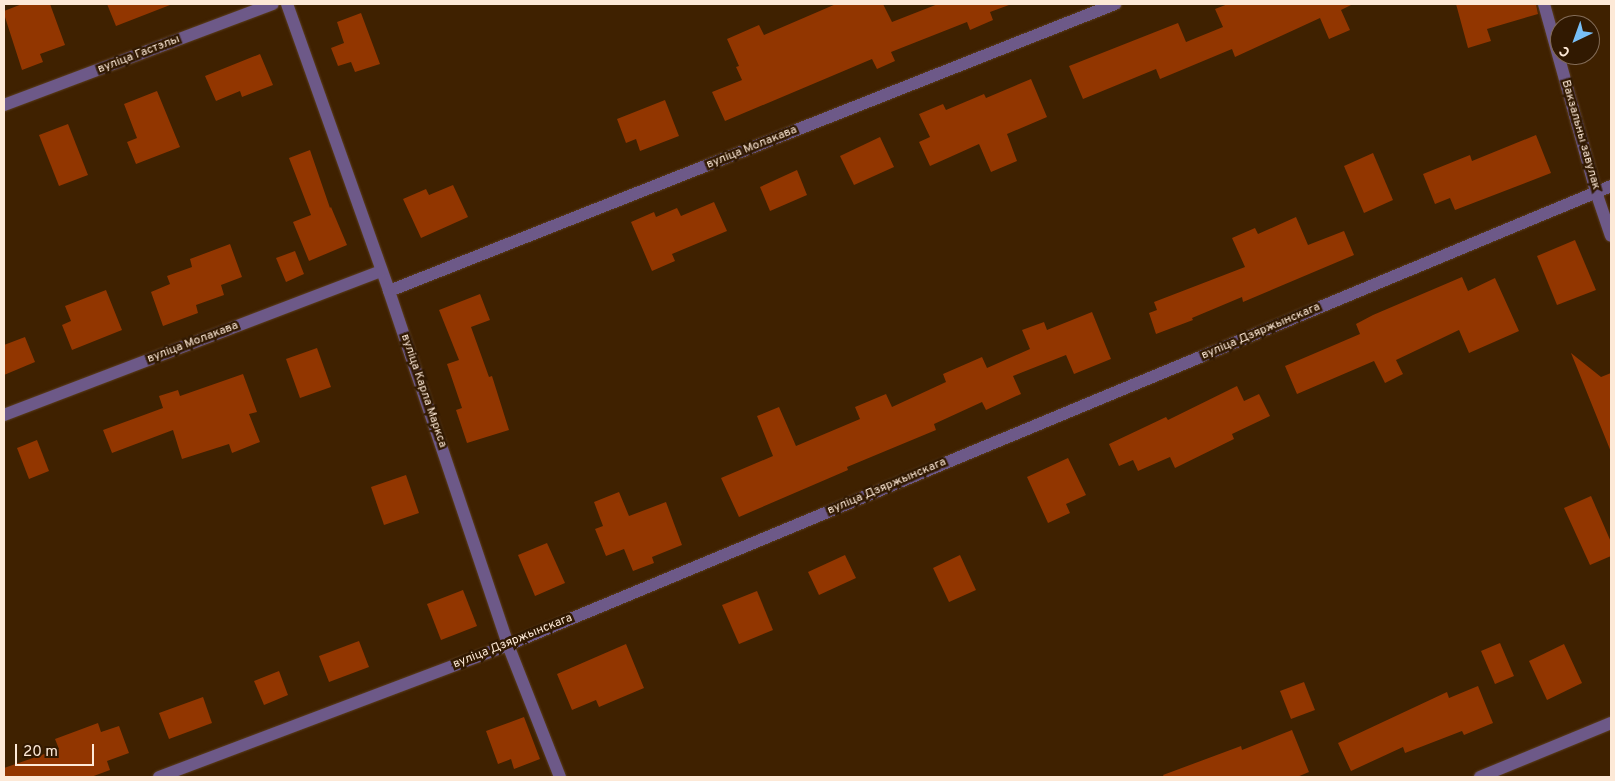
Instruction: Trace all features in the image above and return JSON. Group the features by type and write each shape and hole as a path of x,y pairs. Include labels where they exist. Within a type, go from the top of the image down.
{"street":[{"name":"вуліца Гастэлы","path":"4,105 273,4"},
{"name":"вуліца Карла Маркса","path":"287,4 389,291 508,645 560,777"},
{"name":"вуліца Молакава","path":"389,291 1116,4"},
{"name":"Вакзальны завулак","path":"1544,4 1596,192 1611,236"},
{"name":"вуліца Дзяржынскага","path":"159,777 508,645 1611,186"},
{"name":"вуліца Молакава","path":"4,415 382,271"},
{"path":"1480,777 1611,722"}],"building":[{"path":"22,4 50,4 65,45 40,54 43,62 22,70 4,11"},
{"path":"107,4 170,4 170,5 116,26"},
{"path":"836,4 883,4 892,22 938,4 1009,5 990,12 993,20 970,30 967,22 891,52 895,61 877,69 872,59 725,121 712,92 742,80 736,67 739,66 727,39 759,25 764,35"},
{"path":"1228,4 1353,4 1341,10 1350,30 1329,39 1320,18 1235,57 1232,49 1160,79 1156,69 1083,99 1069,66 1178,23 1186,42 1223,27 1215,9"},
{"path":"1456,4 1536,4 1538,14 1487,29 1491,41 1468,48"},
{"path":"361,13 380,64 355,72 351,62 338,66 331,48 344,43 337,22"},
{"path":"260,54 273,85 242,97 240,91 216,101 205,76"},
{"path":"1031,79 1047,117 1007,134 1017,161 991,172 979,144 930,166 919,142 930,137 919,114 943,104 946,110 984,94 986,98"},
{"path":"157,91 180,147 136,164 127,142 137,138 124,104"},
{"path":"665,100 679,136 640,151 636,139 626,143 617,119"},
{"path":"68,124 88,175 59,186 39,135"},
{"path":"1536,135 1551,173 1455,210 1450,198 1435,204 1423,174 1470,155 1472,161"},
{"path":"880,137 894,167 854,185 840,156"},
{"path":"310,150 330,208 347,245 309,261 293,222 311,215 289,158"},
{"path":"1373,153 1393,200 1364,213 1344,166"},
{"path":"797,170 807,195 770,211 760,187"},
{"path":"453,185 468,217 421,238 403,199 426,189 429,195"},
{"path":"714,202 727,231 672,254 675,261 652,271 631,222 654,212 656,217 677,208 681,216"},
{"path":"1296,217 1308,245 1344,231 1354,255 1243,302 1242,297 1192,318 1193,320 1156,334 1149,313 1157,310 1154,302 1245,267 1232,238 1255,228 1258,234"},
{"path":"1575,240 1596,290 1557,305 1537,256"},
{"path":"230,244 242,277 221,285 224,295 196,305 198,313 163,326 151,292 170,284 167,276 192,267 190,259"},
{"path":"295,251 304,274 286,282 276,258"},
{"path":"1462,277 1468,291 1495,278 1519,331 1469,353 1459,330 1396,360 1403,374 1385,383 1374,361 1297,394 1285,366 1360,334 1356,324 1373,315"},
{"path":"106,290 122,330 72,350 62,325 71,321 65,306"},
{"path":"480,294 490,320 471,327 489,377 492,376 509,430 467,443 456,410 462,408 447,364 459,360 439,310"},
{"path":"1092,312 1111,359 1074,374 1066,355 1013,376 1021,394 986,410 982,402 934,424 936,430 847,467 848,470 739,517 721,478 773,456 757,416 779,407 796,446 860,419 855,407 886,394 892,407 946,382 943,374 982,357 987,368 1030,349 1022,330 1044,322 1047,330"},
{"path":"25,337 35,362 4,375 4,345"},
{"path":"317,348 331,387 300,398 286,359"},
{"path":"1571,353 1601,377 1611,373 1611,452"},
{"path":"243,374 257,412 249,414 260,442 232,453 229,444 182,459 173,430 112,453 103,430 163,408 159,396 178,390 180,396"},
{"path":"1237,386 1244,401 1259,394 1270,416 1232,434 1234,439 1175,468 1170,457 1138,471 1133,460 1119,466 1109,444 1166,417 1168,420"},
{"path":"37,440 49,471 29,479 17,448"},
{"path":"1068,458 1086,495 1066,504 1070,513 1048,523 1027,477"},
{"path":"406,475 419,513 384,525 371,487"},
{"path":"619,492 629,516 666,502 682,545 652,557 654,563 633,571 624,549 606,556 595,529 603,526 594,502"},
{"path":"1591,496 1611,542 1611,556 1590,565 1564,508"},
{"path":"547,543 565,583 535,596 518,555"},
{"path":"845,555 856,578 819,595 808,572"},
{"path":"960,555 976,590 949,602 933,568"},
{"path":"463,590 477,626 441,640 427,604"},
{"path":"757,591 773,630 739,644 722,605"},
{"path":"359,641 369,667 329,682 319,656"},
{"path":"1500,643 1514,676 1495,684 1481,651"},
{"path":"626,644 644,688 599,707 596,700 572,710 557,674"},
{"path":"1564,644 1582,683 1547,700 1529,661"},
{"path":"279,671 288,695 264,705 254,681"},
{"path":"1304,682 1315,710 1291,719 1280,691"},
{"path":"1478,686 1493,723 1464,735 1462,731 1405,753 1403,747 1351,771 1338,743 1447,692 1449,698"},
{"path":"203,697 212,723 169,739 159,713"},
{"path":"524,717 540,759 514,769 511,759 498,764 486,731"},
{"path":"98,723 101,732 119,726 129,753 107,761 110,770 91,777 4,777 4,768 59,749 55,739"},
{"path":"1292,730 1309,772 1297,777 1164,777 1163,775 1241,746 1242,750"}]}
